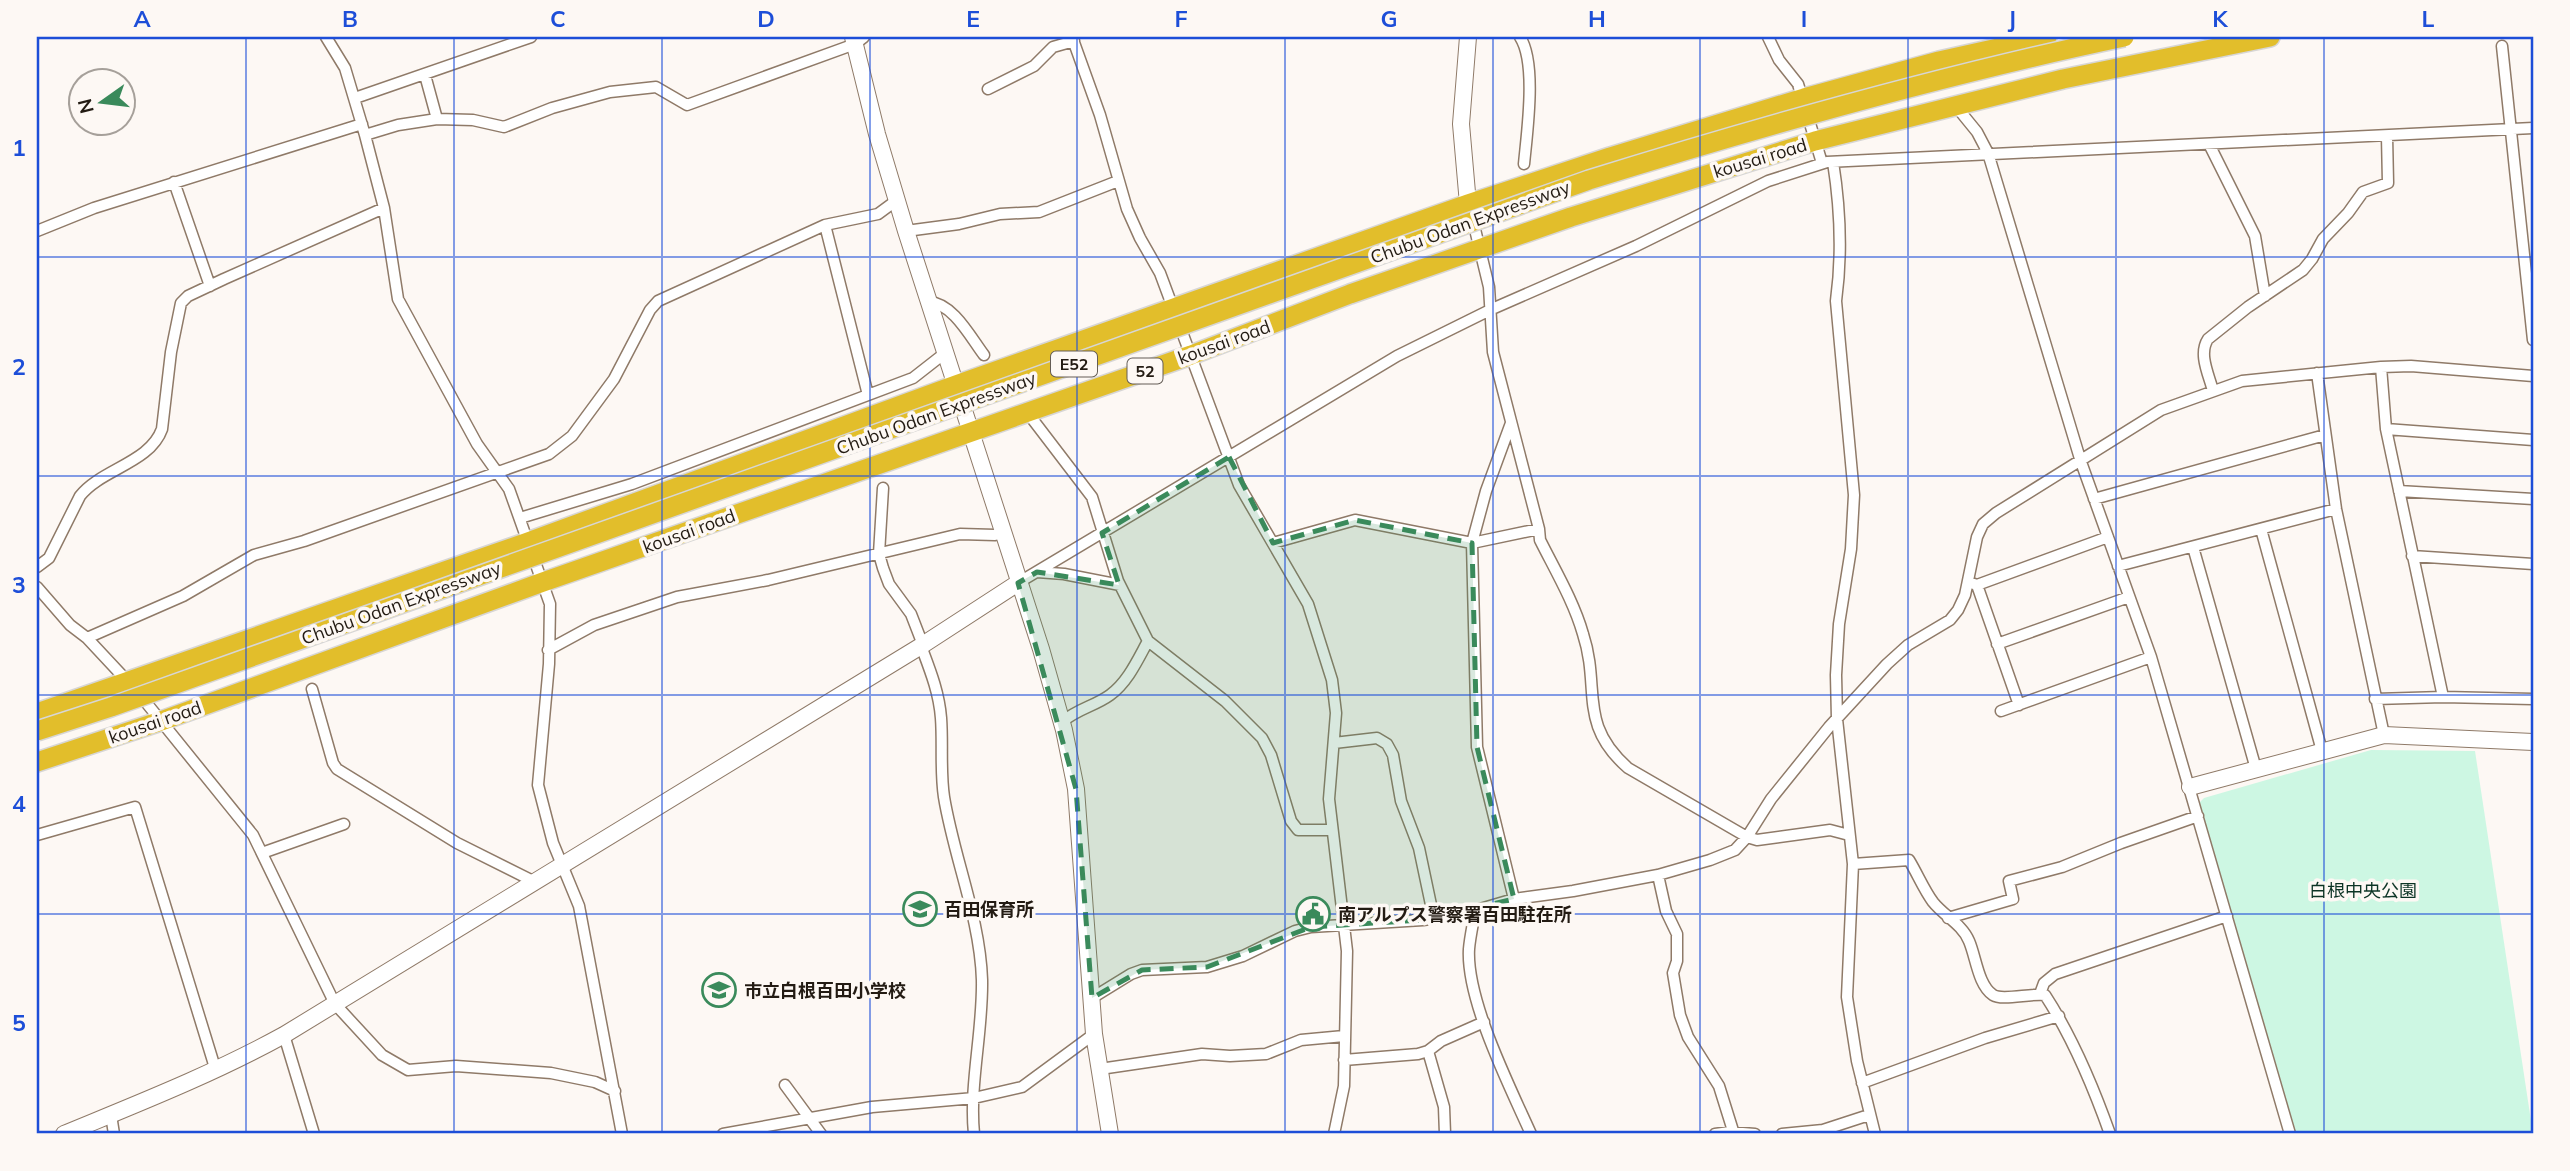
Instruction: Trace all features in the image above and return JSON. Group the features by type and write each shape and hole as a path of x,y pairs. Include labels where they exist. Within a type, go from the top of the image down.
{"highway":[{"path":"37,713 528,542 956,385 1468,204 1804,98 1939,61 2047,37"},
{"name":"Chubu Odan Expressway","path":"37,722 174,676 1586,172 1745,122 1907,77 2078,37"},
{"name":"Chubu Odan Expressway","path":"37,731 1590,180 1745,132 1923,82 2124,37"},
{"name":"kousai road","path":"37,762 1191,355 1480,248 1815,141 1955,105 2167,56 2270,37"}],"street":[{"path":"326,37 345,68 355,98 384,208 398,299 477,444 509,489 550,604 538,785 561,866 579,906 622,1134"},
{"path":"355,98 531,37"},
{"path":"1468,37 1461,124 1468,204 1489,287 1493,352 1540,540 1583,631 1589,656 1594,713 1600,735 1611,753 1628,768 1746,837 1757,840 1829,830 1849,835"},
{"path":"1520,37 1526,47 1529,84 1524,164"},
{"path":"1768,37 1779,60 1798,83 1815,141 1828,162 1837,200 1839,281 1836,301 1854,495 1851,549 1839,624 1837,719 1853,864 1847,997 1862,1083 1875,1134"},
{"path":"37,231 94,208 257,155 330,136 437,119 473,120 504,127 552,108 610,92 656,87 687,104 857,39 877,134 906,231 1062,722 1076,789 1094,1034 1110,1134"},
{"path":"988,89 1034,66 1053,47 1073,39 1135,229 1160,274 1228,457 1247,500 1308,604 1323,647 1332,680 1336,713 1329,799 1347,951 1344,1086 1334,1134"},
{"path":"2502,47 2533,340"},
{"path":"425,75 437,119"},
{"path":"1955,105 1977,132 1988,153 2081,461 2151,657 2290,1134"},
{"path":"64,1134 216,1071 284,1035 922,645 1018,583 1397,356 1492,309 1636,246 1768,181 1828,162 2533,128"},
{"path":"2213,391 2204,358 2204,345 2208,339 2303,270 2323,239 2348,213 2363,191 2388,183 2387,136"},
{"path":"2209,144 2255,236 2265,296"},
{"path":"906,231 959,225 1000,214 1039,212 1118,181"},
{"path":"174,182 210,286"},
{"path":"87,638 183,596 254,555 304,541 549,454 572,436 614,379 650,310 658,301 825,225 878,214 897,200"},
{"path":"37,568 49,558 79,496 87,487 142,453 159,438 181,303 188,296 384,208"},
{"path":"825,225 868,395"},
{"path":"929,302 937,302 956,318 984,355"},
{"path":"520,518 632,484 913,378 945,353"},
{"path":"1092,998 1142,970 1206,967 1243,956 1295,931 1311,927 1434,919 1475,912 1514,899 1573,891 1657,874 1710,860 1735,850 1771,799 1837,719 1908,645 1950,620 1958,610 1972,583 1977,537 1983,524 1996,513 2161,410 2242,381 2381,367 2411,366 2533,376"},
{"path":"2381,367 2386,429 2443,697"},
{"path":"2317,373 2336,509 2384,735"},
{"path":"1027,412 1092,498 1120,586 1148,640 1225,701 1262,738 1271,755 1292,821 1298,830 1332,830"},
{"path":"1511,423 1486,491 1472,543 1477,747 1514,899"},
{"path":"2386,429 2533,440"},
{"path":"2094,499 2325,435"},
{"path":"883,488 879,554 890,584 911,614 936,684 941,717 944,797 972,919 982,979 974,1098 971,1107 974,1134"},
{"path":"2399,491 2533,499"},
{"path":"2118,566 2336,509"},
{"path":"1272,543 1355,520 1472,543 1539,529"},
{"path":"2261,529 2322,751"},
{"path":"548,650 594,625 677,597 768,580 960,534 1003,533"},
{"path":"1972,583 2108,537"},
{"path":"2193,547 2256,769"},
{"path":"2412,556 2533,564"},
{"path":"1037,572 1064,574 1120,586"},
{"path":"1972,583 2018,705"},
{"path":"37,587 70,625 87,638 129,683 253,835 335,1004 382,1055 408,1070 456,1066 551,1073 595,1082 615,1091"},
{"path":"1997,644 2129,597"},
{"path":"1062,722 1083,707 1110,695 1131,670 1148,640"},
{"path":"2001,711 2151,657"},
{"path":"312,689 337,769 457,843 535,882"},
{"path":"2375,699 2533,699"},
{"path":"2190,787 2384,735 2533,742"},
{"path":"1334,743 1377,738 1387,744 1393,755 1401,801 1419,848 1434,919"},
{"path":"37,835 135,807 216,1071"},
{"path":"1948,918 2013,899 2009,881 2062,867 2198,816"},
{"path":"262,853 344,824"},
{"path":"1853,864 1909,860 1932,901 1961,927 1969,939 1985,987 1994,996 2004,998 2032,993 2045,995 2059,1016 2092,1083 2110,1134"},
{"path":"1657,874 1666,911 1677,934 1677,961 1673,973 1680,1015 1688,1037 1719,1086 1734,1133"},
{"path":"1475,912 1469,951 1470,974 1484,1022 1531,1134"},
{"path":"2040,995 2044,982 2055,974 2227,916"},
{"path":"1862,1083 1985,1038 2059,1016"},
{"path":"1344,1060 1418,1054 1484,1022"},
{"path":"723,1134 872,1107 974,1098 1022,1087 1094,1034"},
{"path":"284,1035 314,1134"},
{"path":"1100,1069 1202,1054 1266,1054 1301,1040 1345,1036"},
{"path":"1428,1051 1444,1107 1445,1134"},
{"path":"785,1085 821,1134"},
{"path":"111,1115 114,1134"},
{"path":"1783,1134 1823,1130 1869,1115"},
{"path":"1715,1134 1755,1134"}],"highlighted area":[{"path":"1229,457 1273,543 1355,520 1472,543 1477,747 1514,899 1423,920 1311,927 1207,967 1142,970 1092,998 1076,789 1018,583 1037,572 1119,585 1102,533"}],"green space":[{"name":"白根中央公園","path":"2371,750 2475,751 2533,1134 2294,1134 2199,803 2204,798"}],"place":[{"name":"百田保育所","path":"920,909"},
{"name":"南アルプス警察署百田駐在所","path":"1313,914"},
{"name":"市立白根百田小学校","path":"719,990"}]}
